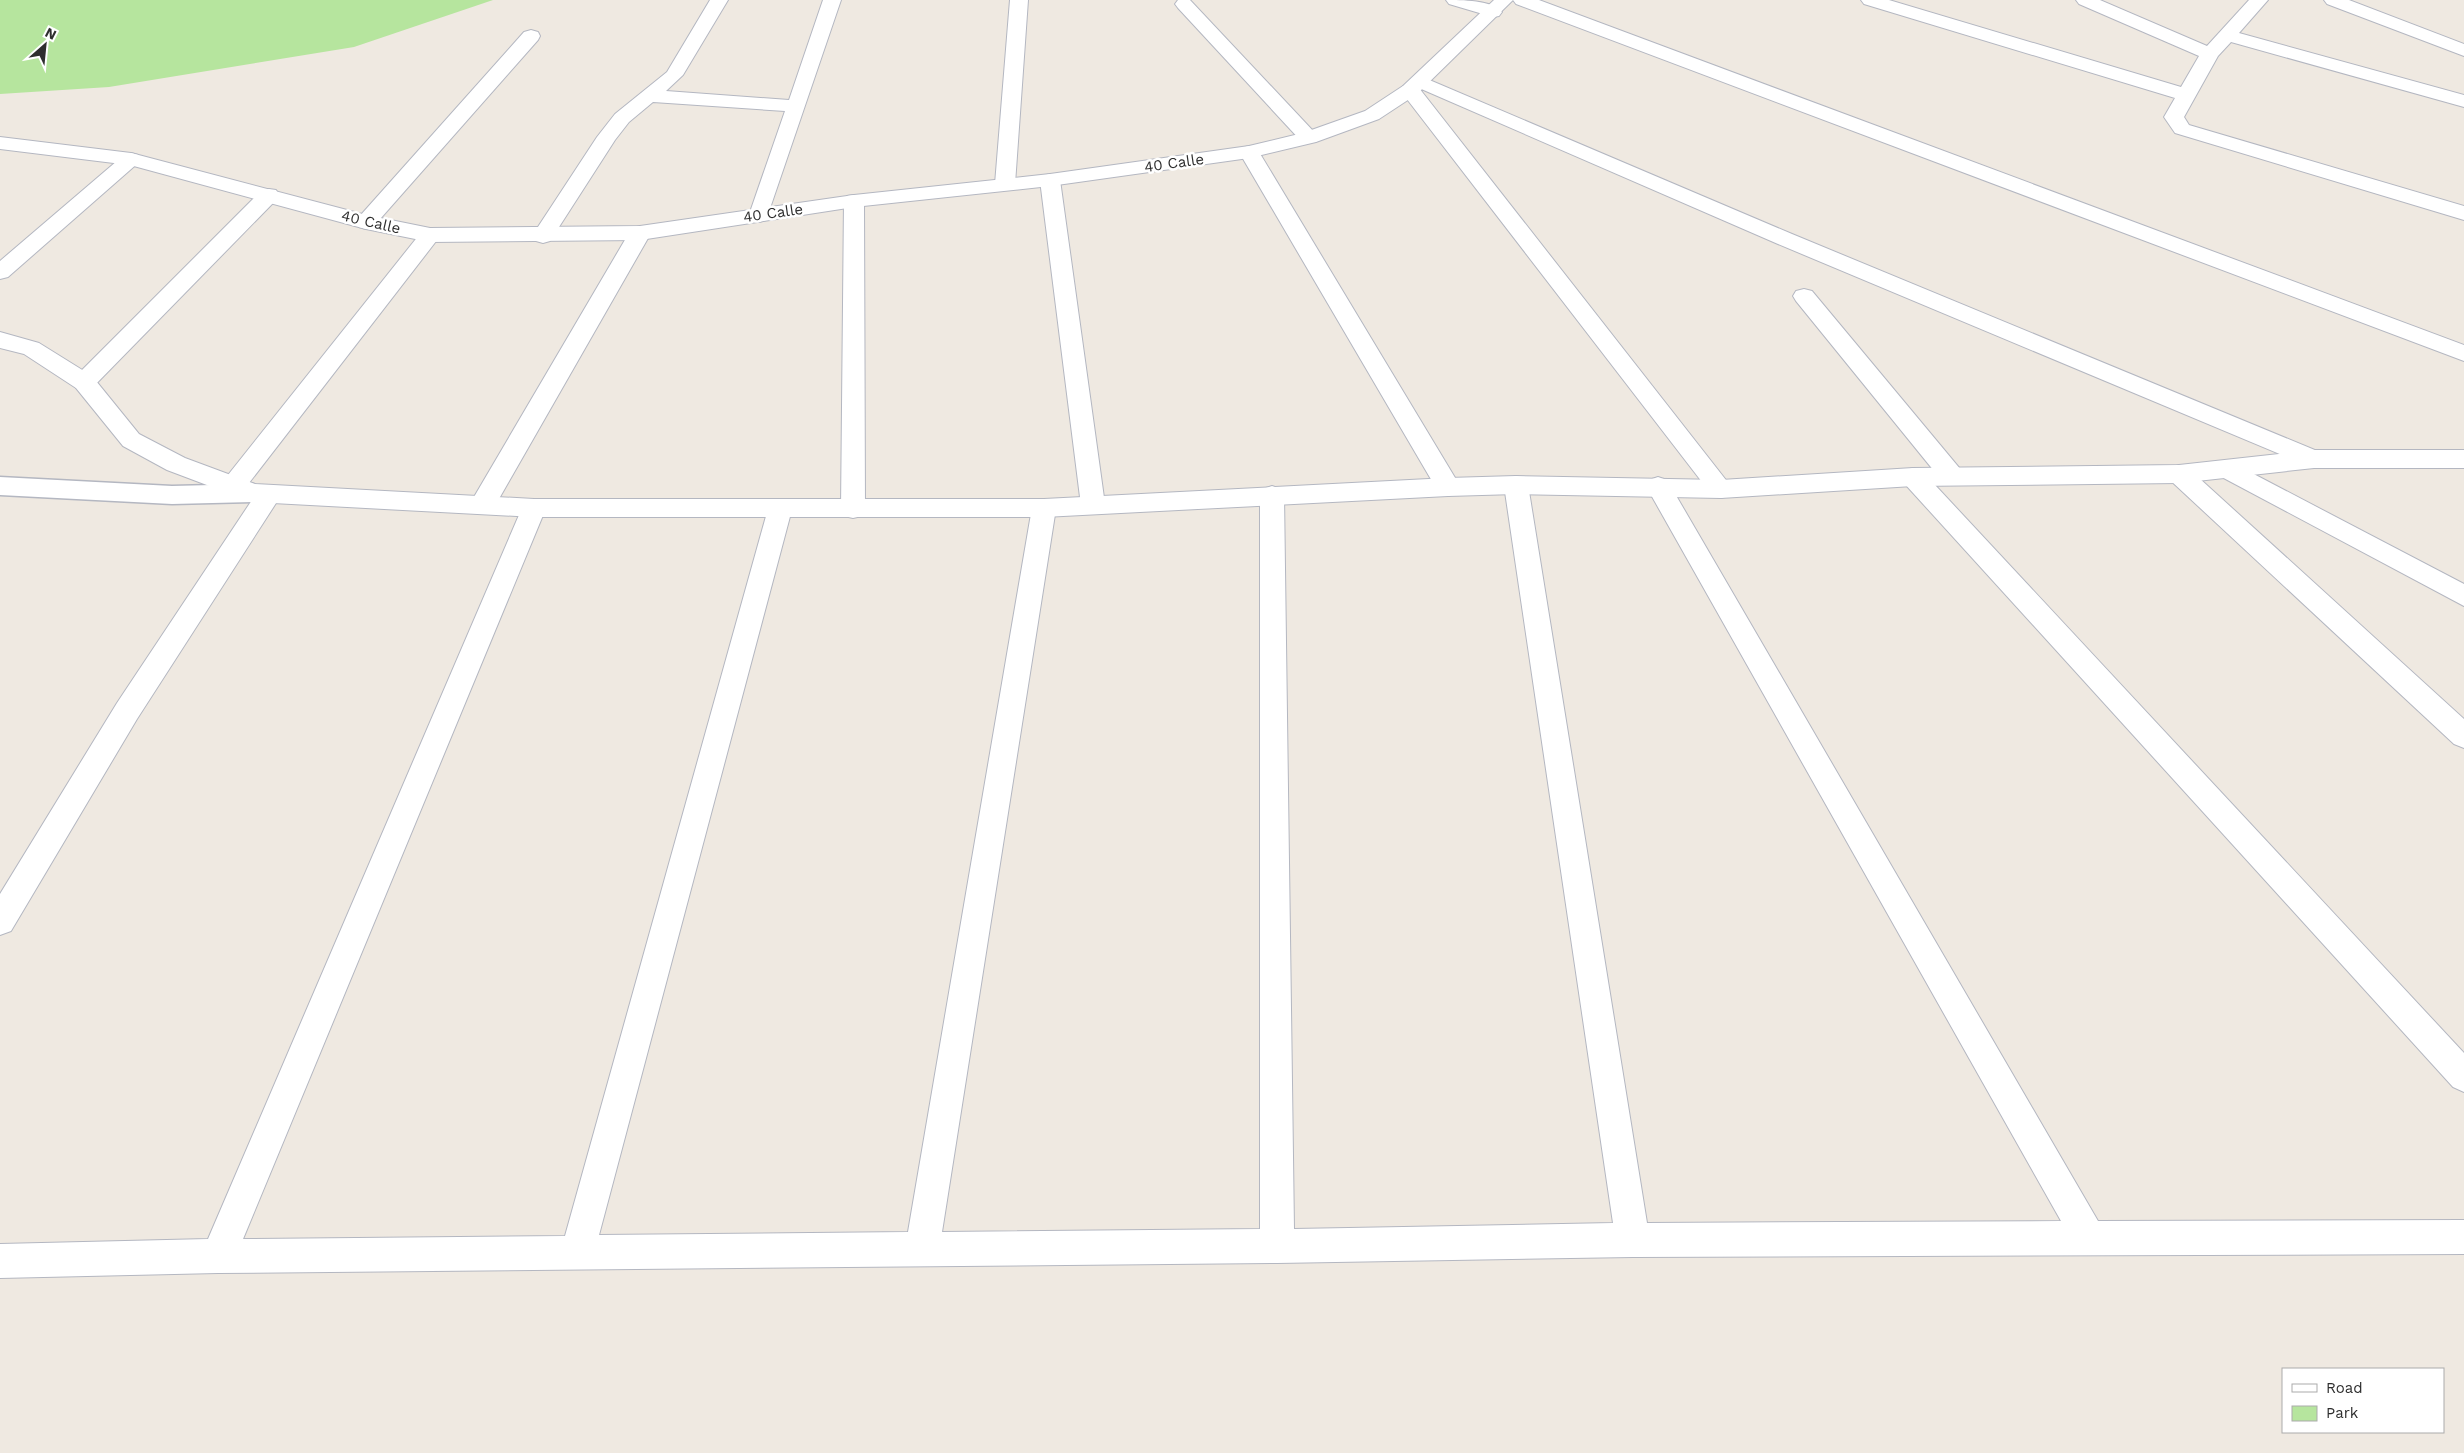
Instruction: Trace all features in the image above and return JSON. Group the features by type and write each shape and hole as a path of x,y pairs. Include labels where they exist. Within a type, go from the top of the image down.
{"street":[{"path":"543,236 607,137 622,118 674,75 719,0"},
{"path":"759,215 832,0"},
{"path":"1005,184 1019,0"},
{"path":"1455,0 1499,6"},
{"path":"1522,0 2464,353"},
{"path":"1870,0 2187,95"},
{"path":"2085,0 2210,54"},
{"path":"2259,0 2210,54 2174,117 2182,129 2464,213"},
{"path":"2333,0 2464,50"},
{"path":"1184,4 1309,138"},
{"name":"40 Calle","path":"0,143 131,159 366,222 430,235 543,236 640,233 854,201 1050,180 1249,152 1309,138 1372,115 1415,86 1499,6"},
{"path":"2227,35 2464,101"},
{"path":"366,222 531,36"},
{"path":"1415,86 2314,459"},
{"path":"1415,86 1721,489"},
{"path":"649,96 796,106"},
{"path":"1249,152 1448,487"},
{"path":"0,272 131,159"},
{"path":"1050,180 1093,505"},
{"path":"84,382 269,196"},
{"path":"853,509 854,201"},
{"path":"483,504 640,233"},
{"path":"0,921 127,710 252,491 430,235"},
{"path":"1804,296 1952,476"},
{"path":"0,340 31,348 84,382 132,440 176,464 252,491 534,508 1044,508 1448,487 1516,485 1658,486 1721,489 1914,477 2180,474 2314,459 2464,459"},
{"path":"2227,469 2464,596"},
{"path":"2180,474 2464,736"},
{"path":"1914,477 2464,1076"},
{"path":"1516,485 1632,1240"},
{"path":"1658,486 2090,1240"},
{"path":"1272,495 1277,1246"},
{"path":"218,1256 534,508"},
{"path":"922,1250 1044,508"},
{"path":"577,1253 780,509"},
{"path":"0,1261 218,1256 1277,1246 1632,1240 2090,1240 2464,1237"}],"lane":[{"path":"0,486 172,495 252,491"}],"green space":[{"path":"0,0 493,0 354,47 109,87 0,94"}]}
